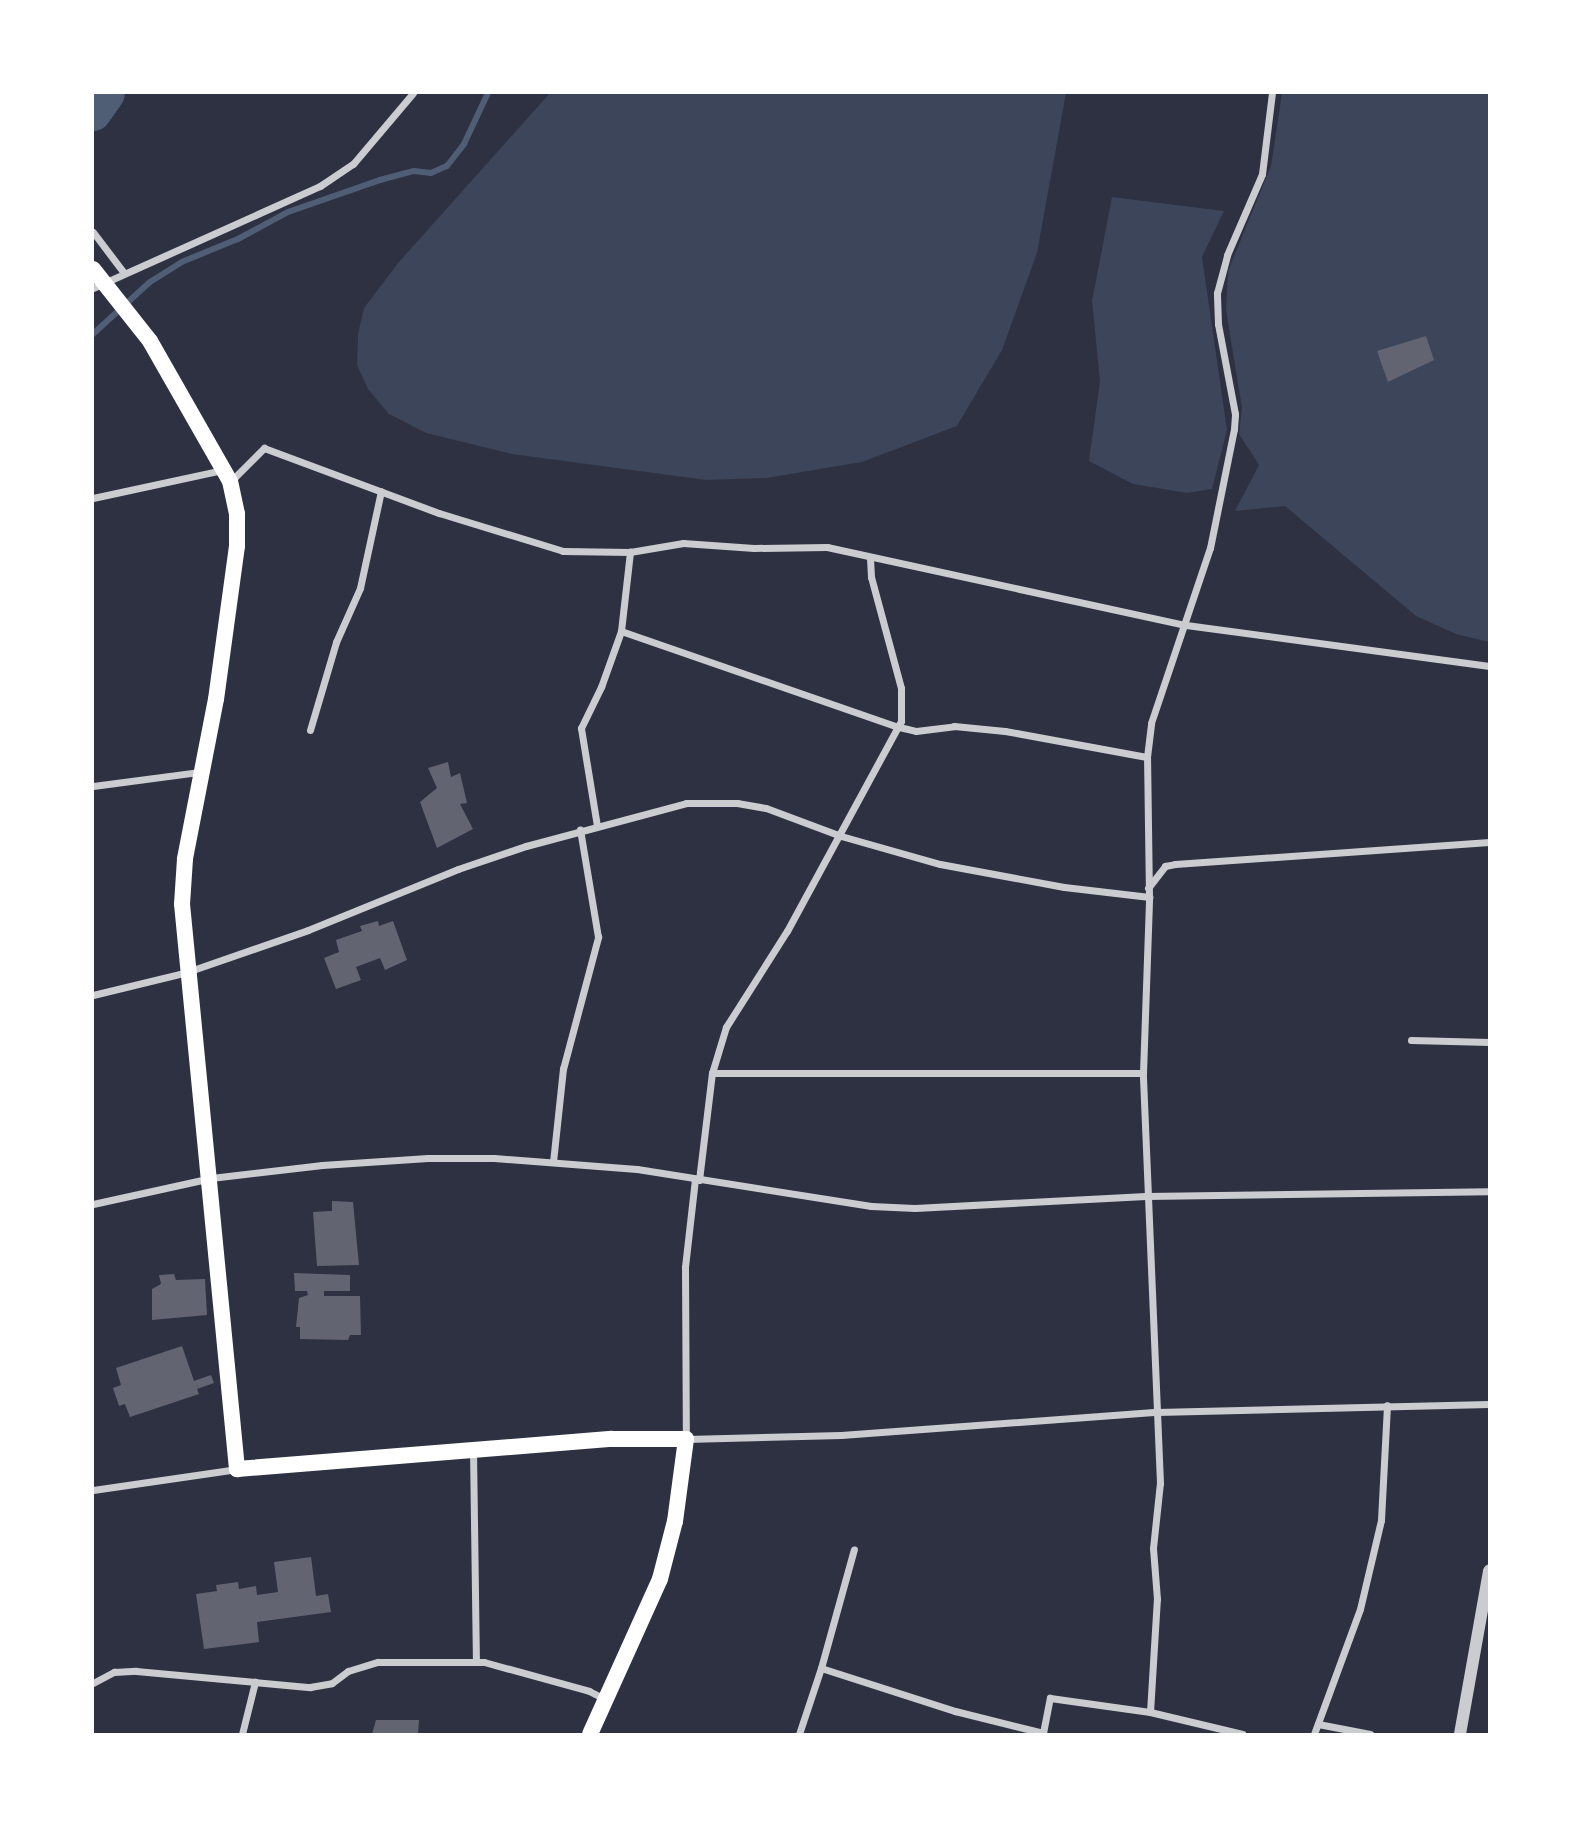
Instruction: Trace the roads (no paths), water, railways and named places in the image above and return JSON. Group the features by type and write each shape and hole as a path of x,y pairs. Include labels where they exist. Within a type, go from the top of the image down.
{"main road":[{"path":"101,283 142,328 227,476 237,514 237,546 216,699 185,859 182,904 187,972 211,1178 237,1469 612,1439 686,1438 676,1521 660,1579 590,1734"}],"street":[{"path":"101,283 320,186 353,164 413,93"},
{"path":"1150,1712 1157,1599 1153,1548 1160,1483 1143,1073 1148,893 1147,757 1151,723 1210,548 1234,429 1235,414 1218,324 1217,293 1227,255 1262,174 1272,93"},
{"path":"93,232 124,273"},
{"path":"93,498 227,476 264,448 439,513 563,551 630,552 683,542 754,548 827,547 1186,625 1489,666"},
{"path":"310,730 336,642 360,587 382,491"},
{"path":"597,826 581,728 601,687 621,631 630,552"},
{"path":"870,556 871,577 901,688 899,727 787,932 726,1027 712,1073 685,1267 686,1438 841,1436 1157,1412 1489,1404"},
{"path":"621,631 899,727 916,731 954,726 1005,731 1147,757"},
{"path":"93,786 200,772"},
{"path":"93,995 187,972 308,930 458,869 580,830 686,803 737,803 766,808 841,836 940,864 1000,877 1148,893"},
{"path":"553,1162 563,1069 598,937 580,830"},
{"path":"1148,893 1165,866 1175,864 1489,842"},
{"path":"1411,1040 1489,1042"},
{"path":"712,1073 1143,1073"},
{"path":"93,1204 211,1178 322,1165 428,1158 553,1162 638,1169 871,1206 915,1208 1146,1196 1489,1191"},
{"path":"1314,1734 1360,1609 1381,1520 1387,1405"},
{"path":"473,1450 476,1662"},
{"path":"93,1490 237,1469"},
{"path":"799,1734 821,1668 854,1549"},
{"path":"1460,1734 1489,1571"},
{"path":"93,1683 114,1672 129,1671 310,1687 332,1684 348,1671 378,1662 476,1662 589,1691 606,1700"},
{"path":"821,1668 955,1711 1043,1733 1050,1698 1150,1712 1242,1734"},
{"path":"242,1734 255,1682"},
{"path":"1318,1724 1370,1734"}],"waterway":[{"path":"93,113 107,93"},
{"path":"93,334 150,282 184,261 238,239 288,212 380,180 414,171 431,173 447,166 464,144 488,93"}]}
